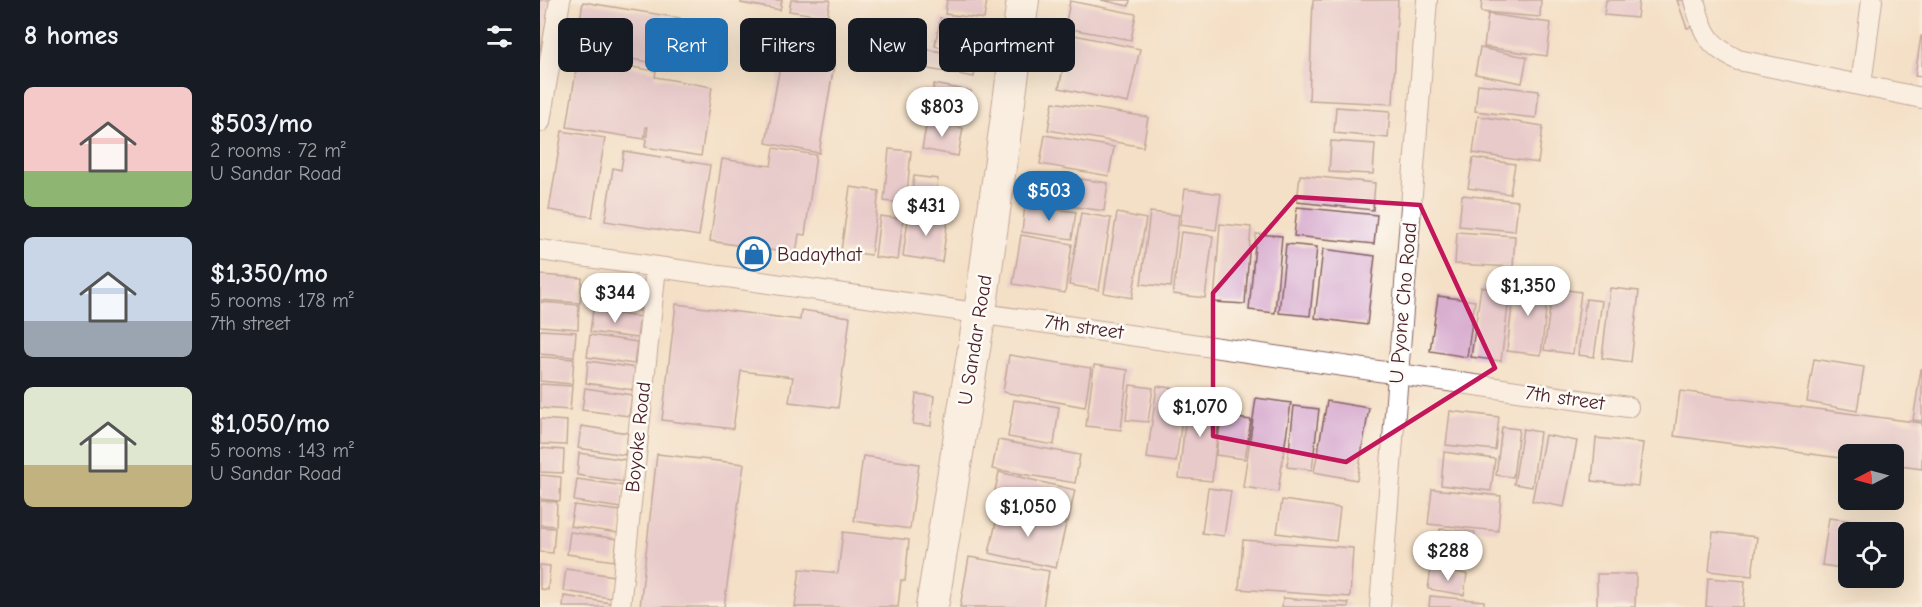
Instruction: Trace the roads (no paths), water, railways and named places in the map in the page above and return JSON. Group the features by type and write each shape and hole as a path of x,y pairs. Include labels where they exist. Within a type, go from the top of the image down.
{"main road":[{"name":"U Sandar Road","path":"932,607 980,312 1023,0"}],"street":[{"path":"540,122 560,0"},
{"name":"U Pyone Cho Road","path":"1380,607 1427,0"},
{"path":"1694,0 1699,21 1717,50 1738,60 1922,98"},
{"path":"1861,85 1872,0"},
{"name":"7th street","path":"540,250 1628,407"},
{"name":"Boyoke Road","path":"620,607 656,267"}],"place":[{"name":"Badaythat","path":"754,254"}]}
